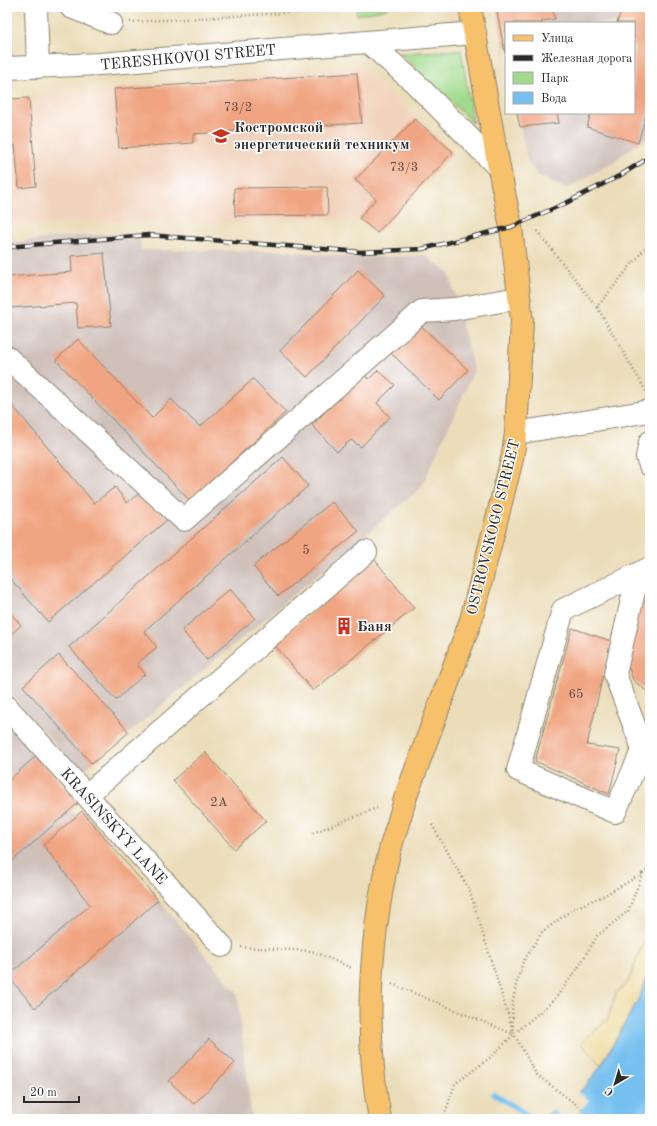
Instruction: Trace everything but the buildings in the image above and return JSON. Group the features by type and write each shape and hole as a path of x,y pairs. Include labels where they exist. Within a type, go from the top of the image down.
{"main road":[{"name":"OSTROVSKOGO STREET","path":"380,1119 373,1084 371,985 378,908 385,870 405,799 471,620 512,460 516,433 522,321 511,227 470,7"}],"street":[{"path":"36,7 38,67"},
{"path":"71,7 111,23"},
{"name":"TERESHKOVOI STREET","path":"7,68 100,64 475,33"},
{"path":"368,42 414,83 499,168"},
{"path":"7,357 184,520 422,311 455,309 519,298"},
{"path":"516,433 648,402"},
{"path":"650,442 647,457 650,465"},
{"path":"87,795 366,552"},
{"path":"644,571 615,674 643,749 615,812 518,770 563,610 644,571"},
{"name":"KRASINSKYY LANE","path":"7,707 222,946"}],"path":[{"path":"111,23 322,11 324,7"},
{"path":"537,231 597,307 648,402"},
{"path":"597,307 650,242"},
{"path":"313,833 377,808"},
{"path":"432,825 469,889 514,1034 536,1074 582,1110"},
{"path":"514,1034 512,1006 516,985 523,962 542,932 573,909 605,895 643,874 650,868"},
{"path":"443,1119 455,1084 491,1057 514,1034 554,1000 576,971 597,936 628,911 643,874"}],"shaded area":[{"path":"496,7 650,7 650,135 610,164 566,189 539,176 528,163 517,114 635,114 635,22 505,22 505,52"},
{"name":"Костромской энергетический техникум","path":"357,65 453,152 377,233 359,218 236,222 73,222 7,228 7,99"},
{"path":"139,233 141,250 287,251 362,258 425,255 449,273 474,371 421,488 81,773 7,690 7,243 71,236"},
{"path":"7,721 78,803 71,810 76,816 82,811 237,992 252,1119 7,1119"}],"green space":[{"path":"356,7 387,7 388,9 357,15"},
{"path":"461,50 473,123 400,53"}],"sand":[{"path":"650,930 650,971 638,1000 601,1066 581,1043 608,1019 616,993 629,981 640,950"}],"water":[{"path":"650,971 650,1119 541,1119 584,1088 601,1066 638,1000"}],"pier":[{"path":"577,1091 589,1100 574,1119 565,1119 552,1109"}],"waterway":[{"path":"494,1094 534,1119"}],"railway":[{"path":"7,247 148,235 361,252 422,249 511,227 566,203 619,176 650,157"}],"place":[{"name":"Костромской энергетический техникум","path":"221,136"},
{"name":"Баня","path":"344,626"}]}
